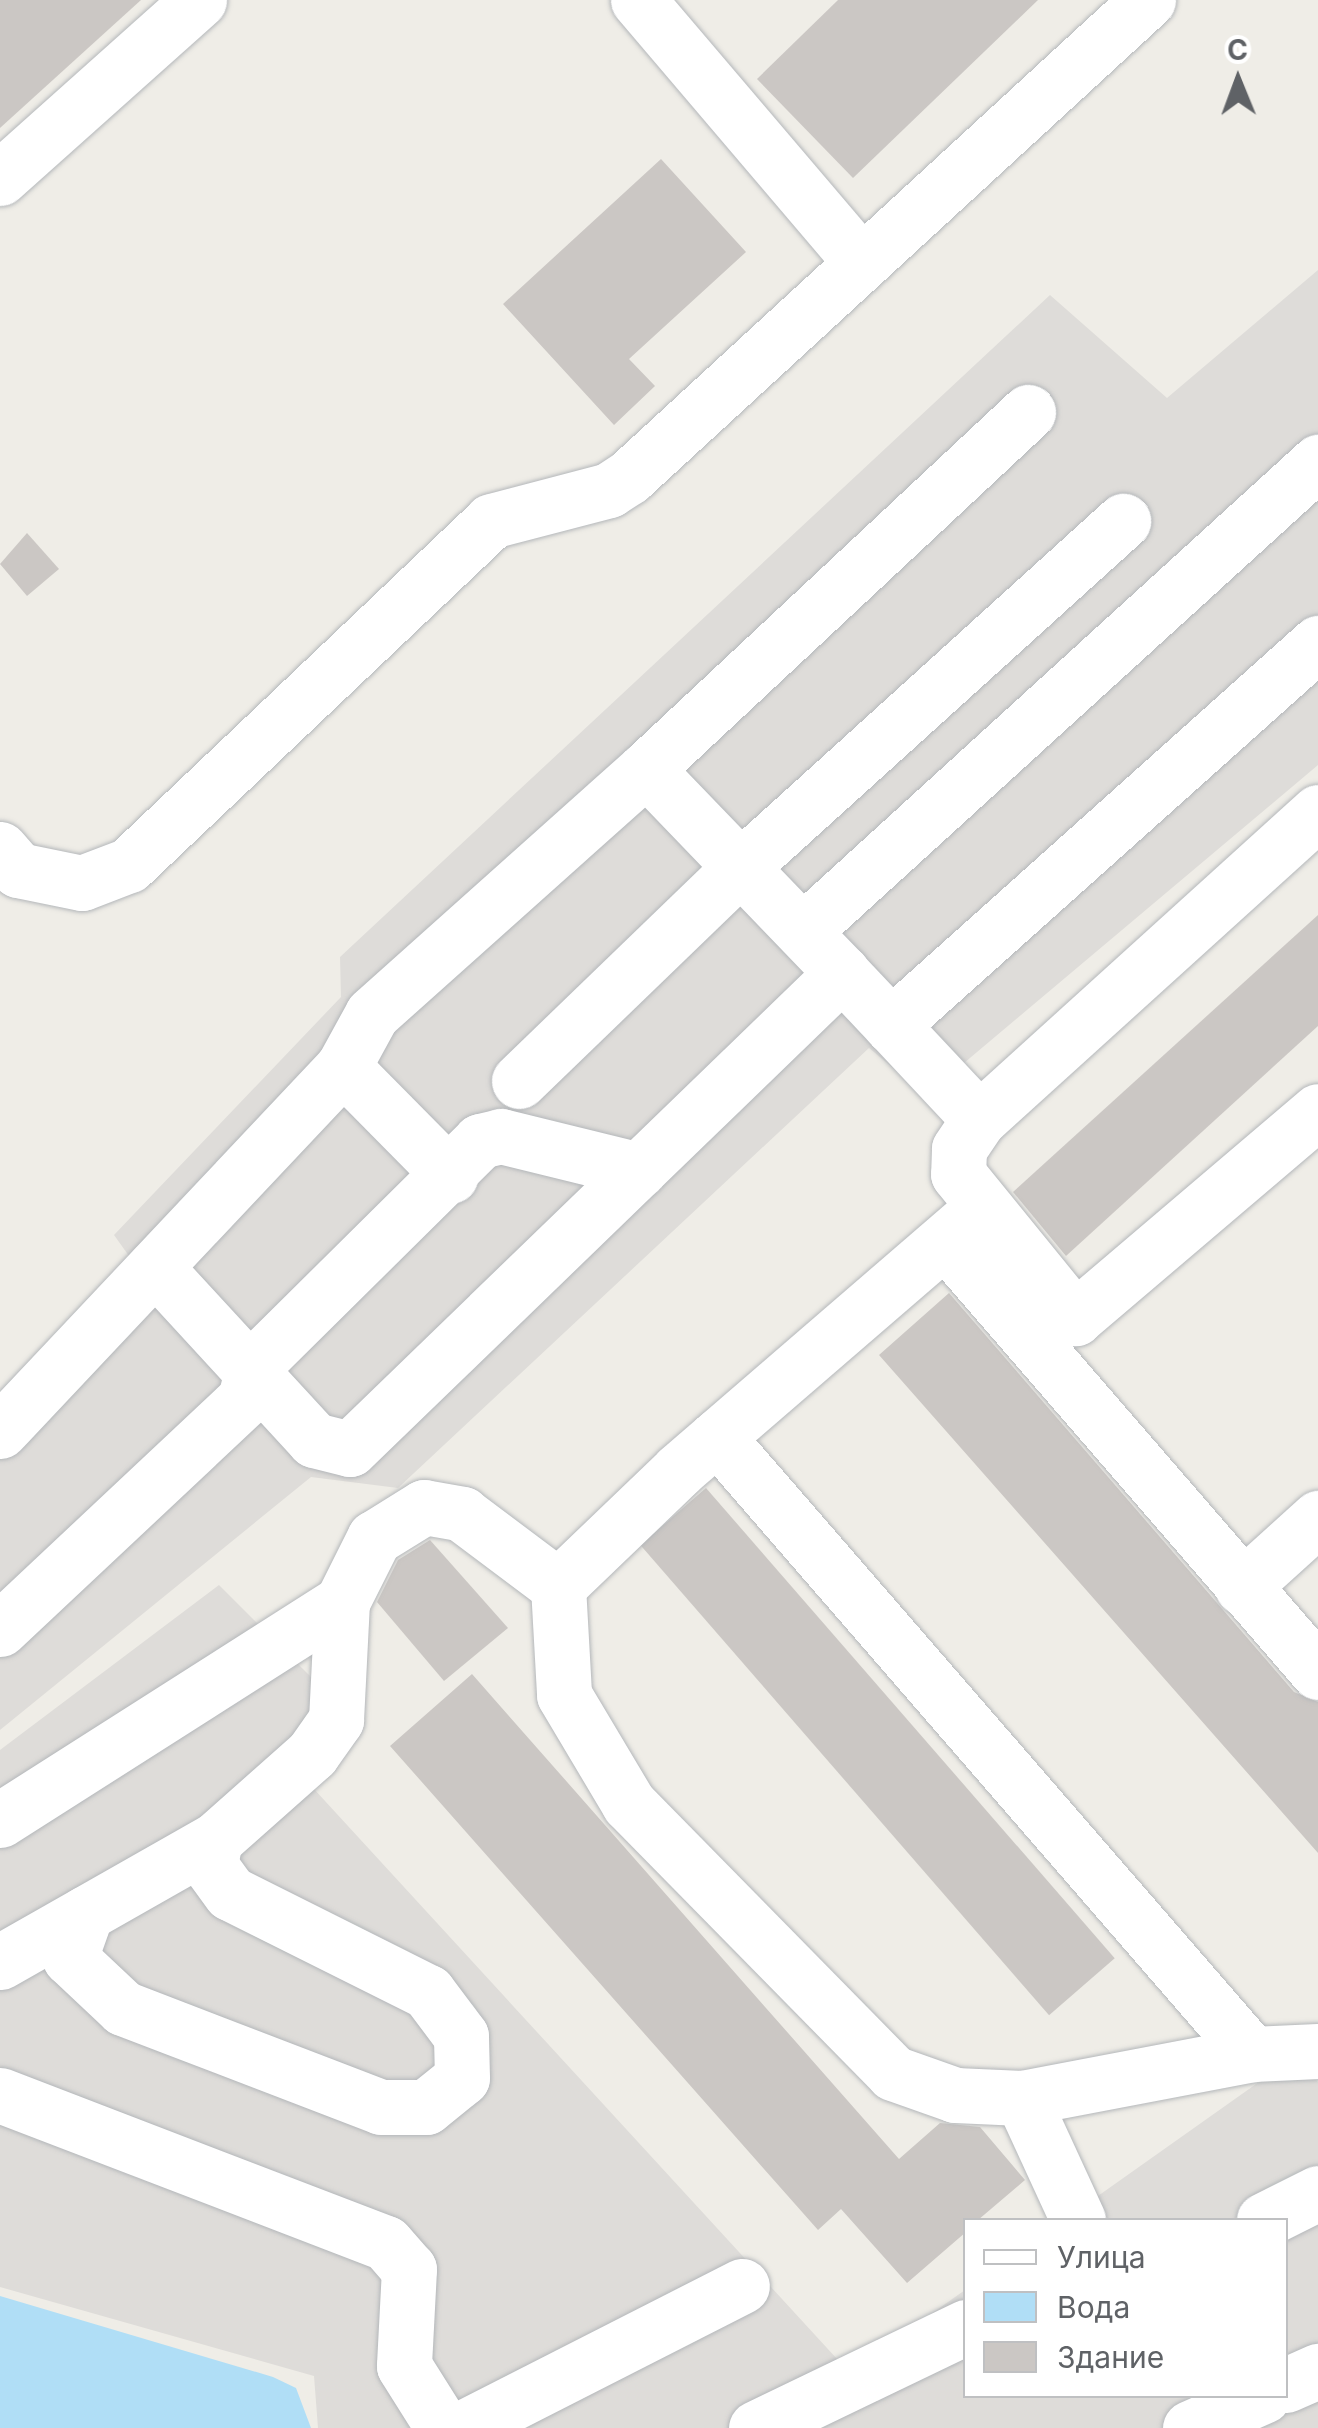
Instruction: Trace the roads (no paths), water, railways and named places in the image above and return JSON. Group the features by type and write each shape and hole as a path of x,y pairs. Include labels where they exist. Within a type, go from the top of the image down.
{"street":[{"path":"0,178 200,0"},
{"path":"638,0 862,263"},
{"path":"0,849 18,870 82,883 130,865 490,521 609,490 628,477 1148,0"},
{"path":"0,1431 343,1067 372,1014 646,770 1028,412"},
{"path":"803,930 1318,462"},
{"path":"519,1081 743,865 1123,521"},
{"path":"892,1025 1318,643"},
{"path":"646,770 743,865 978,1119"},
{"path":"1318,812 978,1119 959,1149 958,1174 963,1226 1242,1588 1318,1672"},
{"path":"155,1267 253,1366 314,1440 350,1449 842,972"},
{"path":"343,1067 451,1176"},
{"path":"963,1226 1076,1318 1318,1111"},
{"path":"0,1629 245,1399 253,1366 451,1176 480,1141 501,1136 639,1170"},
{"path":"963,1226 717,1437 558,1586 564,1696 629,1804 893,2074 955,2095 1022,2098 1252,2054 1318,2051"},
{"path":"717,1437 1252,2054"},
{"path":"0,1962 215,1840 286,1779 336,1720 342,1602 374,1538 424,1507 462,1514 558,1586"},
{"path":"1242,1588 1318,1518"},
{"path":"0,1820 342,1602"},
{"path":"86,1912 70,1958 124,2008 381,2106 426,2107 462,2078 461,2036 428,1992 230,1893 210,1865 215,1840"},
{"path":"0,2095 386,2242 408,2269 404,2366 443,2428"},
{"path":"1022,2098 1077,2218"},
{"path":"1268,2218 1318,2193"},
{"path":"463,2428 742,2286"},
{"path":"756,2428 963,2328"},
{"path":"1288,2384 1318,2371"},
{"path":"1159,2398 1173,2428"},
{"path":"1190,2428 1258,2398"}],"water":[{"path":"0,2296 273,2377 296,2388 311,2428 0,2428"}]}
